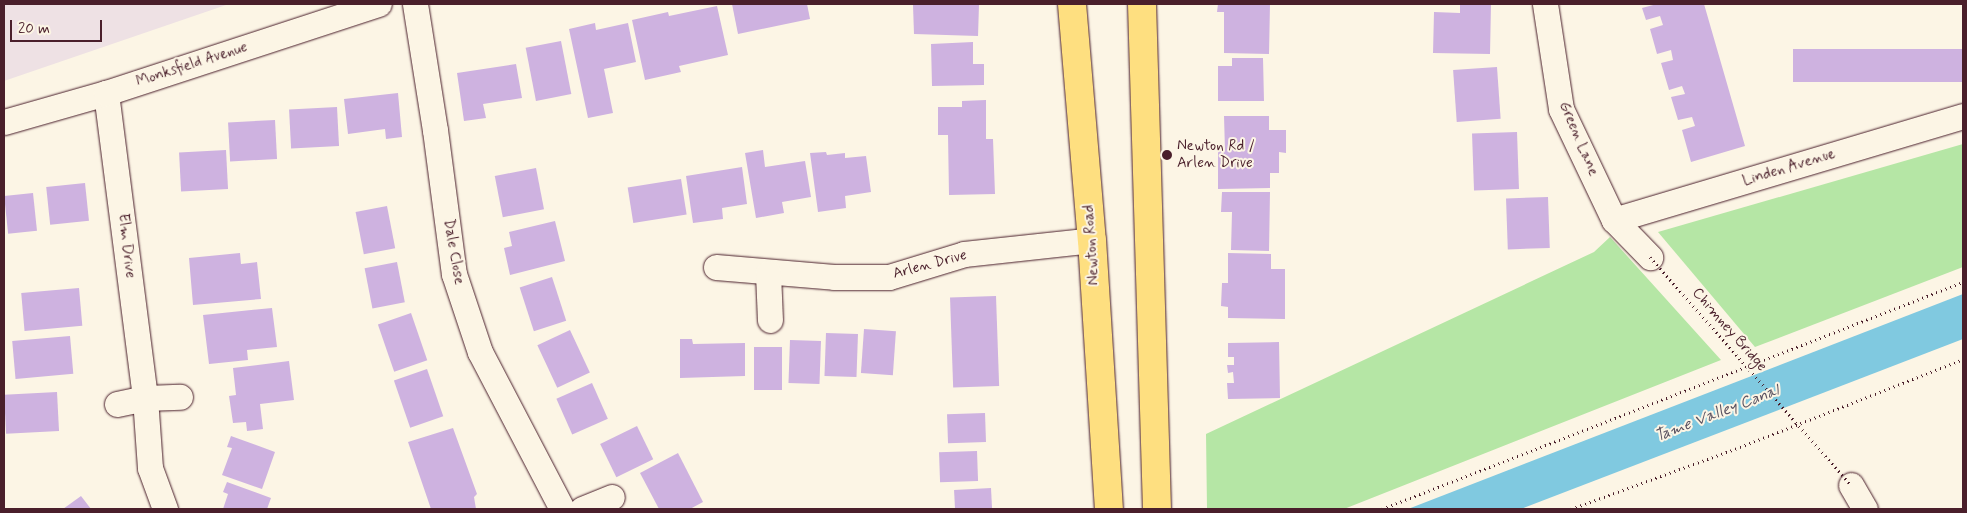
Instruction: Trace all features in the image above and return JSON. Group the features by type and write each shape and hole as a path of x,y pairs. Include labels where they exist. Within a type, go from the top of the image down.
{"highway":[{"name":"Newton Road","path":"1072,4 1092,240 1108,497"},
{"path":"1142,4 1157,509"}],"street":[{"name":"Monksfield Avenue","path":"4,122 106,93 379,4"},
{"name":"Dale Close","path":"415,4 435,130 454,274 480,352 562,509"},
{"name":"Green Lane","path":"1546,4 1562,109 1614,220 1650,257"},
{"name":"Elm Drive","path":"106,93 146,398 150,468 165,509"},
{"name":"Linden Avenue","path":"1614,220 1963,116"},
{"name":"Arlen Drive","path":"716,267 768,273 889,277 964,254 1092,240"},
{"path":"768,273 770,320"},
{"path":"117,404 146,398 180,396"},
{"path":"1851,485 1865,509"},
{"path":"582,509 612,497"}],"path":[{"name":"Chimney Bridge","path":"1650,257 1851,485"},
{"path":"1382,509 1963,282"},
{"path":"1571,509 1740,447 1963,359"}],"shaded area":[{"path":"4,4 229,4 4,81"}],"green space":[{"path":"1963,144 1963,267 1755,347 1658,232"},
{"path":"1610,237 1721,360 1344,509 1207,509 1206,434 1594,252"}],"water":[{"name":"Tame Valley Canal","path":"1963,294 1963,339 1521,509 1408,509"}],"building":[{"path":"732,4 807,4 810,19 738,34"},
{"path":"979,4 978,36 914,34 913,5"},
{"path":"1218,4 1270,4 1269,54 1224,53 1224,12 1217,12"},
{"path":"1460,4 1491,4 1490,54 1433,53 1434,12 1460,13"},
{"path":"1657,4 1704,4 1745,146 1691,162 1682,130 1695,126 1692,117 1678,120 1671,97 1685,94 1682,86 1669,90 1661,63 1673,60 1671,50 1657,54 1650,29 1663,25 1660,16 1646,20 1642,8"},
{"path":"717,6 728,55 679,66 681,72 645,80 632,20 668,12 669,16"},
{"path":"595,23 596,30 628,23 636,62 604,69 613,113 588,118 569,29"},
{"path":"561,41 571,94 536,101 526,48"},
{"path":"973,42 973,64 984,64 984,85 932,86 931,44"},
{"path":"1793,49 1963,49 1963,82 1793,82"},
{"path":"1232,58 1263,58 1264,101 1218,101 1218,66 1232,66"},
{"path":"516,64 522,98 483,104 486,118 464,121 457,73"},
{"path":"1497,67 1501,119 1457,122 1453,70"},
{"path":"398,93 402,137 386,139 385,129 348,134 344,99"},
{"path":"986,100 986,139 993,139 995,194 949,195 948,135 938,135 938,107 962,107 962,101"},
{"path":"337,107 339,146 291,148 289,110"},
{"path":"1224,116 1269,116 1269,130 1286,130 1286,153 1279,152 1279,173 1270,173 1270,188 1218,189 1218,151 1225,151"},
{"path":"275,120 277,159 230,161 228,122"},
{"path":"1517,132 1519,189 1474,191 1472,134"},
{"path":"226,150 228,189 181,191 179,152"},
{"path":"763,150 765,167 805,161 811,197 782,202 784,213 756,218 745,153"},
{"path":"826,152 827,155 845,153 845,158 866,156 871,192 845,196 846,208 818,212 810,153"},
{"path":"742,167 747,204 722,208 723,219 693,223 686,176"},
{"path":"536,168 544,209 503,217 495,176"},
{"path":"681,179 687,215 633,223 628,187"},
{"path":"85,183 89,221 50,225 46,187"},
{"path":"1222,192 1270,192 1269,251 1231,250 1232,212 1221,212"},
{"path":"33,193 37,231 8,234 4,196"},
{"path":"1548,197 1550,248 1508,249 1506,198"},
{"path":"387,206 395,248 364,254 356,212"},
{"path":"555,221 565,261 510,275 504,248 512,246 509,232"},
{"path":"240,253 241,264 257,262 261,299 193,305 189,258"},
{"path":"1228,253 1271,254 1271,269 1285,269 1285,319 1228,318 1228,307 1221,306 1222,283 1228,283"},
{"path":"397,262 405,302 372,309 365,268"},
{"path":"552,277 566,321 534,331 520,288"},
{"path":"79,288 82,326 25,331 21,293"},
{"path":"996,296 999,386 953,388 950,298"},
{"path":"272,308 277,347 247,350 248,360 209,364 203,315"},
{"path":"411,313 427,360 394,372 378,324"},
{"path":"864,329 896,331 893,375 861,373"},
{"path":"570,330 590,373 557,388 537,345"},
{"path":"826,333 858,334 856,377 824,376"},
{"path":"70,336 73,374 16,379 12,341"},
{"path":"680,339 692,339 693,344 745,343 745,376 680,378"},
{"path":"790,340 821,341 819,384 788,383"},
{"path":"1279,342 1280,398 1228,399 1227,383 1234,383 1233,372 1228,373 1227,365 1234,365 1234,357 1228,357 1228,343"},
{"path":"754,347 782,347 782,390 754,390"},
{"path":"289,361 294,400 260,404 263,429 247,431 246,422 233,423 229,396 236,395 233,368"},
{"path":"427,369 443,416 410,428 394,380"},
{"path":"592,383 608,419 572,434 556,399"},
{"path":"57,392 59,431 6,434 4,395"},
{"path":"985,413 986,442 948,443 947,414"},
{"path":"637,426 653,459 616,477 600,444"},
{"path":"453,428 477,494 474,497 476,509 431,509 408,442"},
{"path":"231,436 275,452 262,489 222,475 232,448 227,447"},
{"path":"977,451 978,481 940,482 939,452"},
{"path":"678,453 703,502 690,509 659,509 640,473"},
{"path":"227,482 271,498 267,509 223,509 228,494 223,492"},
{"path":"991,488 992,509 955,509 954,490"},
{"path":"81,496 91,509 63,509"}],"place":[{"name":"Newton Rd / Arlen Drive","path":"1167,155"}]}
